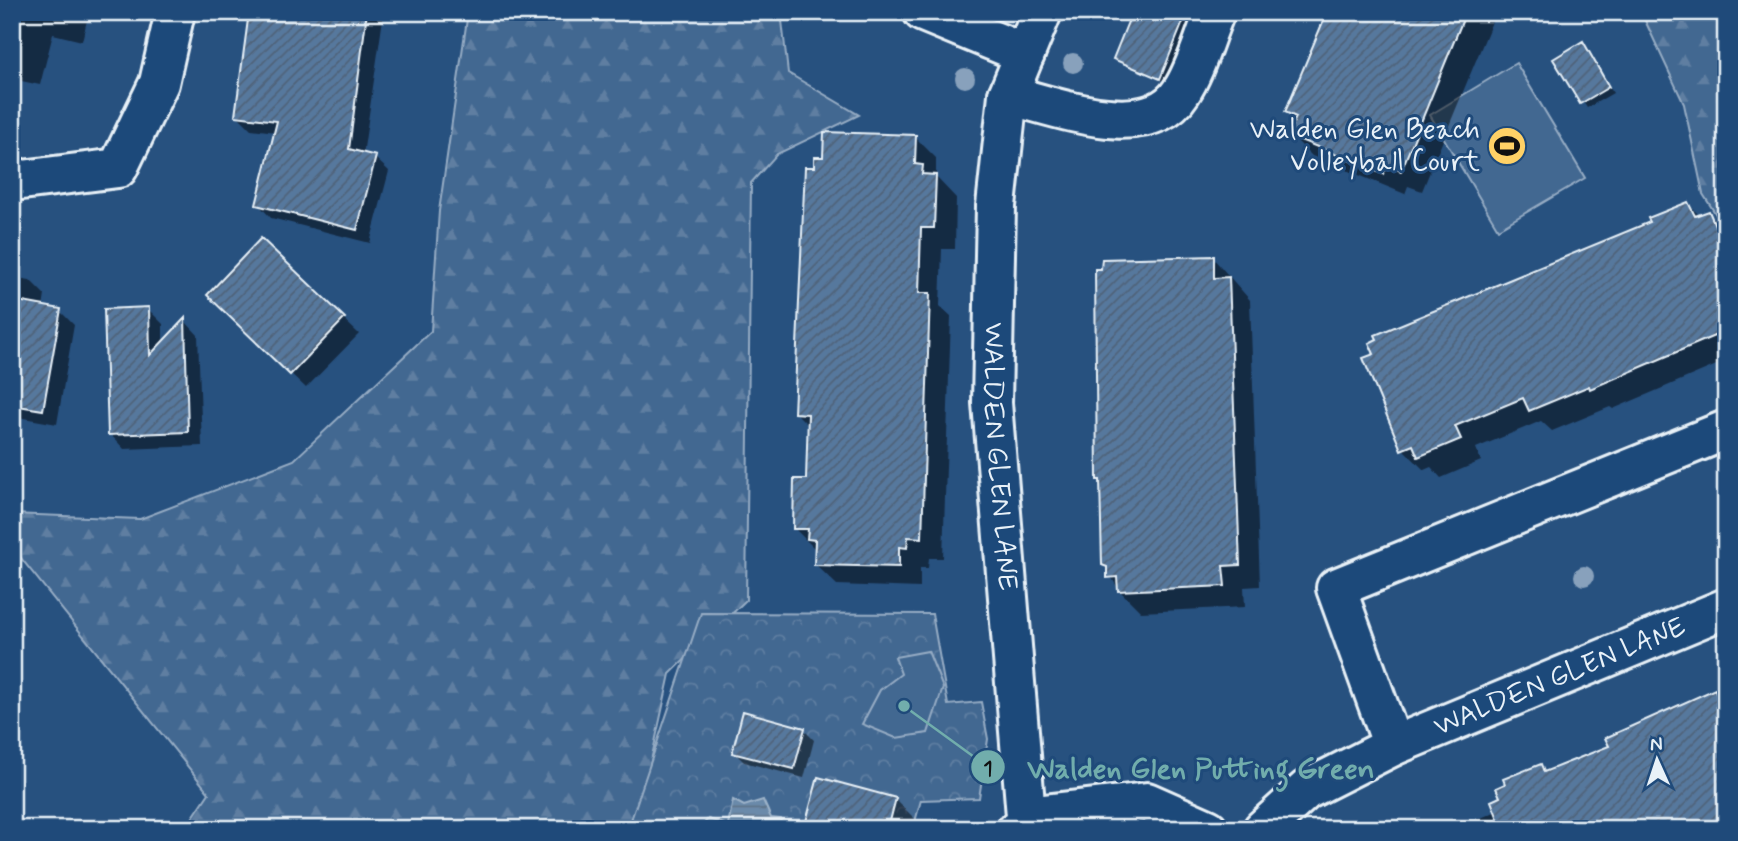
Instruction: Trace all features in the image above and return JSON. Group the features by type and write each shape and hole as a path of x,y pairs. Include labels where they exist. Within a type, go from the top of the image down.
{"street":[{"path":"12,176 22,180 118,168 159,83 175,12"},
{"path":"923,12 1025,54"},
{"name":"WALDEN GLEN LANE","path":"1042,12 1008,95 996,206 992,403 1024,825 1147,802 1208,829"},
{"path":"1008,95 1108,119 1131,120 1151,114 1169,105 1181,93 1215,12"},
{"path":"1393,747 1336,588 1726,430"},
{"name":"WALDEN GLEN LANE","path":"1263,829 1306,790 1393,747 1726,608"}],"green space":[{"path":"468,12 781,12 788,73 859,115 777,154 751,183 746,600 670,674 636,829 185,829 209,793 12,547 12,514 140,519 294,460 431,331 439,211"},
{"path":"1641,12 1726,12 1726,230 1703,194 1684,104"},
{"name":"Walden Glen Beach Volleyball Court","path":"1516,63 1585,178 1498,229 1430,115"},
{"path":"701,613 932,614 948,705 981,702 988,739 979,798 921,800 913,829 628,829"},
{"path":"928,651 943,688 928,733 896,738 862,724 880,690 901,674 895,657"}],"shaded area":[{"path":"733,800 744,806 763,800 771,818 781,819 778,829 699,829 708,819 728,825"}],"building":[{"path":"249,12 367,12 349,149 376,156 357,230 256,205 277,121 235,116"},
{"path":"1132,12 1187,12 1160,79 1113,59"},
{"path":"1327,12 1466,12 1401,171 1387,165 1383,174 1288,135 1296,117 1285,112"},
{"path":"1583,41 1609,87 1580,104 1553,59"},
{"path":"824,132 916,135 915,164 923,165 922,174 936,175 934,228 921,228 919,293 930,293 922,538 908,537 907,548 899,547 899,567 814,565 815,540 807,539 808,529 793,529 794,479 806,479 808,414 794,413 805,167 814,167 814,157 823,157"},
{"path":"1688,202 1695,216 1709,211 1726,251 1726,331 1590,389 1589,386 1529,411 1523,398 1455,426 1461,439 1418,457 1413,445 1401,450 1363,358 1374,354 1369,343 1377,339 1375,335 1650,222 1648,218"},
{"path":"261,238 345,318 290,375 207,295"},
{"path":"1214,256 1214,278 1229,277 1240,565 1223,566 1225,586 1118,591 1117,577 1107,578 1107,567 1102,565 1100,480 1097,480 1095,269 1101,269 1102,259"},
{"path":"12,300 61,309 43,410 12,405"},
{"path":"149,307 150,355 185,318 188,432 108,435 104,309"},
{"path":"1715,689 1726,716 1726,829 1502,829 1491,801 1500,797 1496,788 1505,784 1503,779 1541,764 1544,772 1609,746 1605,738"},
{"path":"743,711 805,728 794,769 732,753"},
{"path":"818,777 896,798 888,829 804,829"}],"place":[{"name":"Walden Glen Beach Volleyball Court","path":"1507,146"},
{"name":"Walden Glen Putting Green","path":"904,706"}]}
